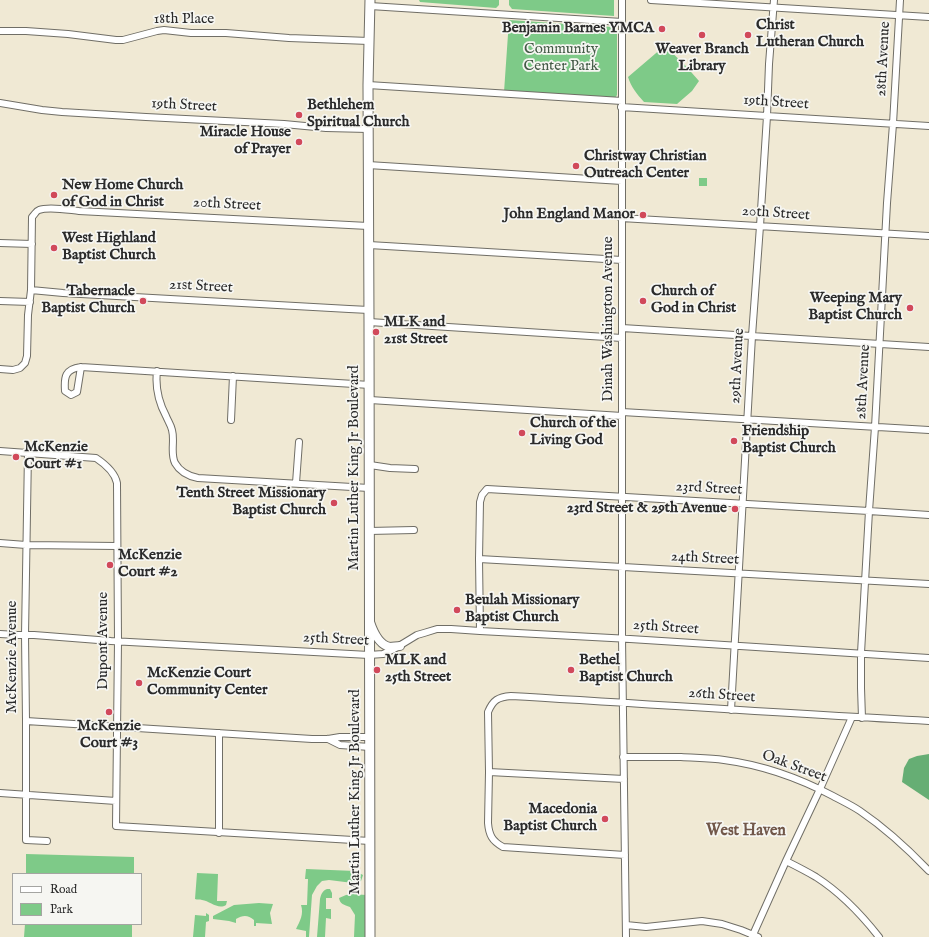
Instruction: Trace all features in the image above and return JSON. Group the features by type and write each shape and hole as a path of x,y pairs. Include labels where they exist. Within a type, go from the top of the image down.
{"main road":[{"name":"Martin Luther King Jr Boulevard","path":"370,3 368,84 370,322 370,937"}],"street":[{"name":"Dinah Washington Avenue","path":"622,0 622,638 626,937"},
{"path":"650,0 929,17"},
{"name":"29th Avenue","path":"731,710 752,336 774,0"},
{"name":"28th Avenue","path":"862,718 861,653 900,0"},
{"path":"370,3 504,15 622,22"},
{"name":"18th Place","path":"0,31 26,31 116,40 123,40 157,30 164,30 192,33 226,33 289,38 369,41"},
{"name":"19th Street","path":"368,84 767,116 929,126"},
{"name":"19th Street","path":"0,103 62,112 298,125 326,128 368,129"},
{"path":"368,165 622,181"},
{"name":"20th Street","path":"32,244 32,216 37,210 44,208 368,226"},
{"name":"20th Street","path":"621,218 929,236"},
{"path":"0,243 32,244 27,356 25,363 20,368 13,370 0,369"},
{"path":"369,244 622,260"},
{"name":"21st Street","path":"31,290 369,310"},
{"path":"0,301 30,302"},
{"path":"370,322 622,338"},
{"path":"622,328 929,346"},
{"path":"81,367 370,385"},
{"path":"157,371 156,390 160,403 172,428 174,442 173,455 177,466 184,474 198,478 369,488"},
{"path":"231,420 233,376"},
{"path":"370,400 929,430"},
{"path":"296,483 299,442"},
{"path":"0,451 28,452"},
{"name":"Dupont Avenue","path":"28,452 96,458 101,461 116,478 118,641 116,826 218,833"},
{"name":"McKenzie Avenue","path":"28,452 25,635 26,840 47,841"},
{"path":"370,465 390,468 415,469"},
{"name":"23rd Street","path":"479,559 480,502 482,495 487,489 929,515"},
{"path":"369,531 414,530"},
{"path":"0,543 26,545 117,546"},
{"path":"479,559 480,631"},
{"name":"24th Street","path":"479,559 929,584"},
{"path":"369,621 373,632 382,642 387,646 400,646"},
{"name":"25th Street","path":"0,634 369,655 383,654 400,646 417,635 437,629 451,629 622,638 929,658"},
{"name":"26th Street","path":"489,772 488,712 491,704 504,696 929,721"},
{"path":"626,925 646,927 702,920 722,924 754,936 786,861 852,717"},
{"path":"26,721 328,739 340,736 370,737"},
{"path":"219,733 218,833 370,841"},
{"path":"328,739 340,745 370,747"},
{"name":"Oak Street","path":"623,757 661,756 723,760 764,768 804,782 848,803 876,823 929,870"},
{"path":"624,779 489,772 488,823 492,837 496,843 503,847 624,855"},
{"path":"0,793 116,801"},
{"path":"786,861 816,877 840,894 860,914 879,937"}],"green space":[{"path":"419,0 499,0 499,5 496,8 420,2"},
{"path":"509,0 614,0 614,16 512,9 509,5"},
{"name":"Community Center Park","path":"509,20 615,28 617,31 617,95 615,98 504,92"},
{"path":"662,48 667,48 699,81 692,91 677,104 644,102 629,81 628,77"},
{"path":"699,178 707,178 707,186 699,186"},
{"path":"929,754 929,800 902,782 904,768 909,759"},
{"path":"26,854 134,857 134,873 26,873"},
{"path":"306,869 355,871 363,875 361,881 359,882 353,883 329,880 322,881 317,886 312,895 309,937 306,937 306,931 296,929 302,914 301,905 307,905 308,879 305,879"},
{"path":"197,873 218,874 217,901 227,901 226,905 214,905 195,899"},
{"path":"330,889 332,893 332,898 326,898 326,909 331,909 331,919 326,918 325,937 317,937 320,899 323,892"},
{"path":"352,894 366,895 366,937 354,937 355,915 350,907 340,902 339,898"},
{"path":"259,903 273,904 270,913 272,924 256,923 256,926 254,926 254,920 245,916 236,919 236,923 213,919 213,916 234,905"},
{"path":"206,913 209,915 209,921 206,922 205,937 193,937 195,915 206,916"},
{"path":"25,925 132,925 132,937 24,937"}],"place":[{"name":"Benjamin Barnes YMCA","path":"662,29"},
{"name":"Weaver Branch Library","path":"702,35"},
{"name":"Christ Lutheran Church","path":"748,35"},
{"name":"Bethlehem Spiritual Church","path":"299,115"},
{"name":"Miracle House of Prayer","path":"299,142"},
{"name":"Christway Christian Outreach Center","path":"576,166"},
{"name":"New Home Church of God in Christ","path":"54,195"},
{"name":"John England Manor","path":"643,215"},
{"name":"West Highland Baptist Church","path":"54,248"},
{"name":"Tabernacle Baptist Church","path":"143,301"},
{"name":"Church of God in Christ","path":"643,301"},
{"name":"Weeping Mary Baptist Church","path":"910,308"},
{"name":"MLK and 21st Street","path":"376,332"},
{"name":"Church of the Living God","path":"522,433"},
{"name":"Friendship Baptist Church","path":"734,441"},
{"name":"McKenzie Court #1","path":"16,457"},
{"name":"Tenth Street Missionary Baptist Church","path":"334,503"},
{"name":"23rd Street & 29th Avenue","path":"735,509"},
{"name":"McKenzie Court #2","path":"110,565"},
{"name":"Beulah Missionary Baptist Church","path":"457,610"},
{"name":"MLK and 25th Street","path":"377,670"},
{"name":"Bethel Baptist Church","path":"571,670"},
{"name":"McKenzie Court Community Center","path":"139,683"},
{"name":"McKenzie Court #3","path":"109,712"},
{"name":"Macedonia Baptist Church","path":"605,819"}],"district":[{"name":"West Haven","path":"746,832"}]}
